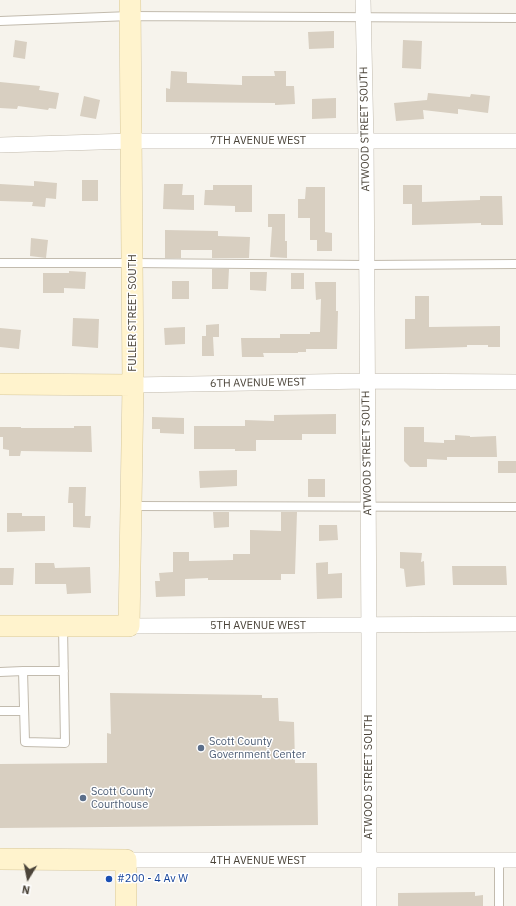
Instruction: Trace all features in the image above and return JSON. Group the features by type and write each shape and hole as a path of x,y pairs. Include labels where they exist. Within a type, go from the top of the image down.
{"street":[{"name":"ATWOOD STREET SOUTH","path":"363,0 366,142 369,906"},
{"name":"FULLER STREET SOUTH","path":"129,626 133,385 130,8"},
{"name":"7TH AVENUE WEST","path":"0,144 132,141 516,141"},
{"name":"6TH AVENUE WEST","path":"0,384 133,385 366,381 516,382"},
{"name":"5TH AVENUE WEST","path":"0,626 369,626 516,624"},
{"name":"4TH AVENUE WEST","path":"0,859 516,860"},
{"path":"126,860 126,906"}],"lane":[{"path":"0,21 130,8 363,17 516,18"},
{"path":"0,263 132,262 366,265 516,264"},
{"path":"131,506 516,507"},
{"path":"23,671 25,742 65,743 63,626"},
{"path":"0,672 64,671"},
{"path":"0,711 24,711"},
{"path":"499,860 499,906"}],"building":[{"path":"334,31 334,48 309,49 308,32"},
{"path":"15,40 27,42 25,59 13,57"},
{"path":"403,40 422,41 421,69 402,68"},
{"path":"171,71 187,72 187,83 242,85 242,76 275,76 274,71 286,71 286,86 294,86 295,104 275,105 275,103 166,102 166,88 170,89"},
{"path":"0,82 40,86 39,90 59,93 56,109 49,108 48,110 18,106 17,109 0,108"},
{"path":"428,93 470,97 471,94 490,96 488,113 458,109 458,114 423,110 424,119 396,121 394,103 427,100"},
{"path":"84,96 100,100 96,119 80,116"},
{"path":"336,98 336,118 312,119 312,99"},
{"path":"82,180 98,180 98,201 82,201"},
{"path":"34,181 57,183 56,199 46,198 45,207 32,206 33,202 0,201 0,184 34,186"},
{"path":"164,184 183,184 182,195 194,195 194,210 163,209"},
{"path":"213,185 252,185 252,212 235,212 235,206 204,205 205,190 213,190"},
{"path":"403,185 422,185 422,202 480,200 480,196 502,196 503,225 481,225 481,223 412,225 412,204 403,204"},
{"path":"306,187 325,187 325,232 332,233 332,251 317,251 317,240 310,240 310,218 298,218 298,199 305,199"},
{"path":"268,214 285,214 285,241 287,241 287,258 270,257 272,227 268,227"},
{"path":"165,230 218,231 218,236 250,237 249,258 212,258 212,250 181,250 181,258 165,258"},
{"path":"31,238 48,240 46,258 30,256"},
{"path":"212,269 229,269 228,289 212,289"},
{"path":"69,271 86,272 85,289 64,288 64,293 43,293 43,273 69,273"},
{"path":"250,272 267,272 266,291 250,290"},
{"path":"291,273 304,273 304,289 291,289"},
{"path":"172,281 189,281 189,299 172,299"},
{"path":"315,282 336,282 336,311 338,311 337,349 306,349 306,352 298,353 263,353 264,357 242,357 241,338 280,338 280,334 310,334 310,332 320,332 321,299 316,300"},
{"path":"415,296 429,296 429,327 500,326 500,347 488,347 488,345 467,345 467,347 405,349 405,319 415,319"},
{"path":"73,318 99,319 98,348 72,346"},
{"path":"219,324 219,337 213,337 214,356 202,356 202,336 206,336 206,325"},
{"path":"185,327 185,344 165,345 164,328"},
{"path":"0,328 21,330 19,349 0,347"},
{"path":"336,414 336,434 302,434 302,440 256,440 256,451 235,451 235,449 194,449 194,426 245,426 245,420 274,421 274,415"},
{"path":"152,417 184,418 184,434 160,433 160,429 152,429"},
{"path":"74,426 91,426 92,452 21,451 20,456 9,456 9,450 3,449 3,437 0,437 0,427 74,428"},
{"path":"404,427 424,427 424,442 444,443 444,440 455,440 455,435 470,437 496,436 497,457 447,457 447,460 427,459 427,467 410,467 404,461"},
{"path":"498,461 516,461 516,473 498,473"},
{"path":"237,470 237,486 200,488 199,471"},
{"path":"308,479 325,479 325,497 308,497"},
{"path":"69,487 86,487 85,516 91,516 90,528 73,527 73,503 68,503"},
{"path":"213,512 229,512 229,527 214,528"},
{"path":"281,512 297,512 295,574 281,574 281,580 208,580 208,578 185,579 185,596 156,597 155,581 160,581 159,573 173,572 173,552 189,552 189,561 233,560 233,554 250,554 250,530 281,531"},
{"path":"7,513 22,513 22,516 45,516 45,531 7,532"},
{"path":"319,525 337,525 338,540 319,541"},
{"path":"400,552 422,553 421,562 424,561 425,585 406,587 404,569 400,568"},
{"path":"328,562 328,574 342,573 342,598 317,599 316,563"},
{"path":"35,563 54,563 55,568 90,567 91,593 67,594 66,584 35,584"},
{"path":"452,566 506,566 507,585 453,585"},
{"path":"0,568 14,568 13,585 0,585"},
{"name":"Scott County Government Center","path":"110,693 262,695 262,698 278,698 279,721 294,722 295,763 317,763 318,825 0,828 0,764 107,763 107,733 111,734"},
{"path":"475,892 475,896 483,895 483,906 398,906 398,893"}],"place":[{"name":"Scott County Government Center","path":"201,748"},
{"name":"Scott County Courthouse","path":"83,798"},
{"name":"#200 - 4 Av W","path":"109,879"}]}
